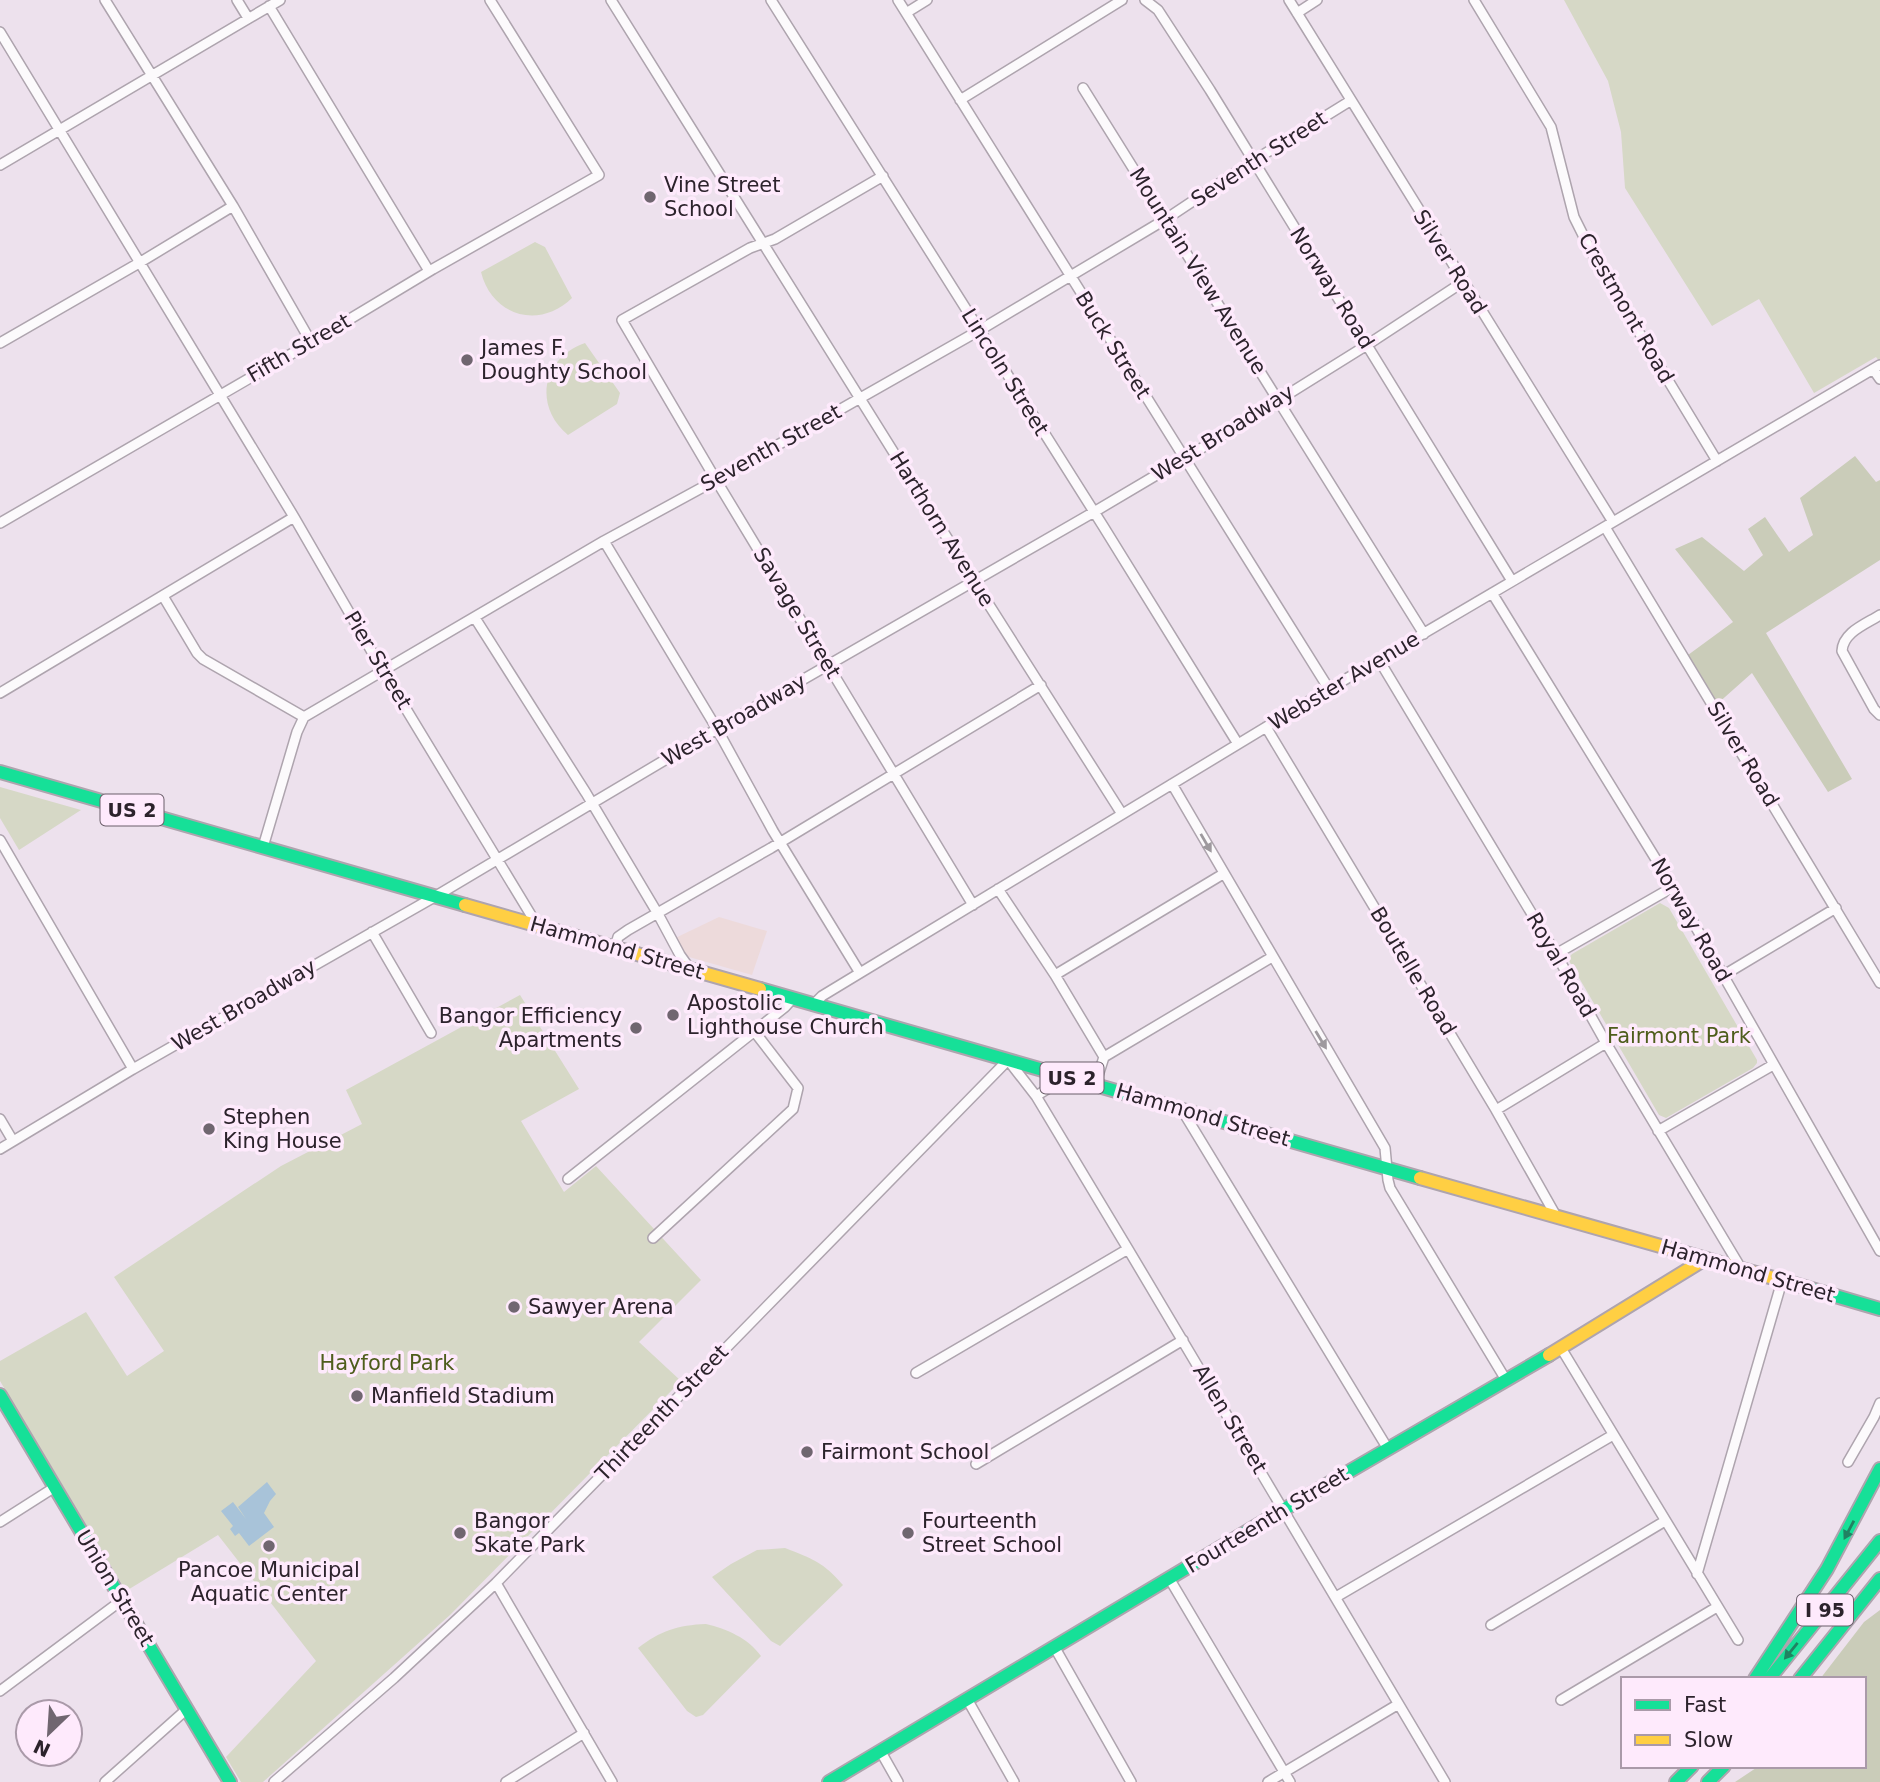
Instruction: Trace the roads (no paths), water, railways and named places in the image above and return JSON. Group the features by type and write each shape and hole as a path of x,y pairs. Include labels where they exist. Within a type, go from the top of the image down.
{"main road":[{"name":"Hammond Street","path":"0,772 1880,1309"},
{"name":"Fourteenth Street","path":"829,1782 1283,1510 1561,1348 1706,1259"},
{"name":"Union Street","path":"0,1395 230,1782"},
{"path":"1756,1677 1827,1569 1880,1469"},
{"name":"I 95","path":"1771,1677 1880,1541"},
{"name":"I 95","path":"1802,1677 1880,1579"},
{"path":"1814,1661 1880,1597"},
{"path":"1676,1782 1690,1768"},
{"path":"1709,1782 1722,1768"}],"street":[{"path":"105,0 233,206 311,342"},
{"path":"237,0 248,19"},
{"path":"0,165 280,0"},
{"name":"Fifth Street","path":"0,523 429,271 599,175 490,0"},
{"name":"Harthorn Avenue","path":"611,0 1122,814"},
{"name":"Lincoln Street","path":"771,0 1238,744"},
{"name":"Buck Street","path":"898,0 1329,690"},
{"path":"906,13 927,0"},
{"path":"960,100 1122,0"},
{"name":"Norway Road","path":"1145,0 1157,10 1210,90 1512,581"},
{"name":"Silver Road","path":"1289,0 1463,282 1880,983"},
{"path":"1297,13 1317,0"},
{"name":"Crestmont Road","path":"1474,0 1550,127 1574,217 1598,263 1717,461"},
{"path":"269,6 429,271"},
{"name":"Pier Street","path":"0,32 537,925"},
{"name":"Mountain View Avenue","path":"1083,88 1424,634"},
{"name":"Seventh Street","path":"304,717 604,541 980,330 1166,219 1350,101"},
{"path":"763,243 775,239 883,176"},
{"path":"0,344 233,206"},
{"name":"Savage Street","path":"763,243 750,247 622,320 973,905"},
{"name":"West Broadway","path":"0,1149 133,1069 436,897 717,729 1094,512 1367,345 1463,282"},
{"path":"1877,367 1880,379"},
{"name":"Webster Avenue","path":"814,1004 822,996 1266,727 1877,367"},
{"path":"0,693 294,517"},
{"path":"604,541 860,973"},
{"name":"Norway Road","path":"1492,593 1673,887 1880,1251"},
{"path":"163,596 203,659 304,717 263,847"},
{"path":"1880,615 1849,635 1842,645 1842,651 1880,715"},
{"path":"475,618 592,803 690,969"},
{"name":"Royal Road","path":"1379,660 1742,1269"},
{"path":"615,948 618,937 1041,685"},
{"name":"Boutelle Road","path":"1266,727 1496,1110 1556,1216"},
{"path":"1172,784 1385,1148 1390,1188 1506,1380"},
{"path":"1,844 133,1069"},
{"path":"1055,975 1223,874"},
{"path":"1556,954 1673,887"},
{"path":"998,889 1055,975 1104,1057"},
{"path":"1724,975 1836,908"},
{"path":"372,932 430,1033"},
{"path":"1095,1085 1104,1057 1272,957"},
{"path":"568,1179 793,998"},
{"path":"653,1238 793,1109 798,1088 754,1031"},
{"path":"1496,1110 1606,1043"},
{"name":"Allen Street","path":"1008,1060 1036,1096 1445,1782"},
{"name":"Thirteenth Street","path":"274,1782 394,1678 496,1583 1008,1060"},
{"path":"1658,1131 1773,1065"},
{"path":"1036,1096 1067,1077"},
{"path":"1182,1110 1388,1448"},
{"path":"0,1119 13,1141"},
{"path":"916,1373 1128,1249"},
{"path":"1698,1574 1782,1281"},
{"path":"976,1464 1183,1340"},
{"path":"1561,1348 1738,1640"},
{"path":"1848,1462 1880,1403"},
{"path":"1336,1597 1613,1435"},
{"path":"0,1522 55,1487"},
{"path":"1491,1625 1665,1521"},
{"path":"1169,1578 1290,1782"},
{"path":"496,1583 612,1782"},
{"path":"0,1691 122,1600"},
{"path":"1561,1700 1717,1607"},
{"path":"1055,1648 1131,1782"},
{"path":"967,1699 1014,1782"},
{"path":"1268,1782 1397,1705"},
{"path":"105,1782 187,1709"},
{"path":"506,1782 584,1732"},
{"path":"881,1752 898,1782"}],"water":[{"path":"267,1482 276,1494 264,1513 274,1527 249,1546 239,1533 235,1536 230,1529 233,1526 221,1511 233,1502 246,1519 238,1507"}],"place":[{"name":"Vine Street School","path":"650,197"},
{"name":"James F. Doughty School","path":"467,360"},
{"name":"Apostolic Lighthouse Church","path":"673,1015"},
{"name":"Bangor Efficiency Apartments","path":"636,1028"},
{"name":"Stephen King House","path":"209,1129"},
{"name":"Sawyer Arena","path":"514,1307"},
{"name":"Manfield Stadium","path":"357,1396"},
{"name":"Fairmont School","path":"807,1452"},
{"name":"Bangor Skate Park","path":"460,1533"},
{"name":"Fourteenth Street School","path":"908,1533"},
{"name":"Pancoe Municipal Aquatic Center","path":"269,1546"}],"park label":[{"name":"Fairmont Park","path":"1679,1036"},
{"name":"Hayford Park","path":"387,1363"}]}
